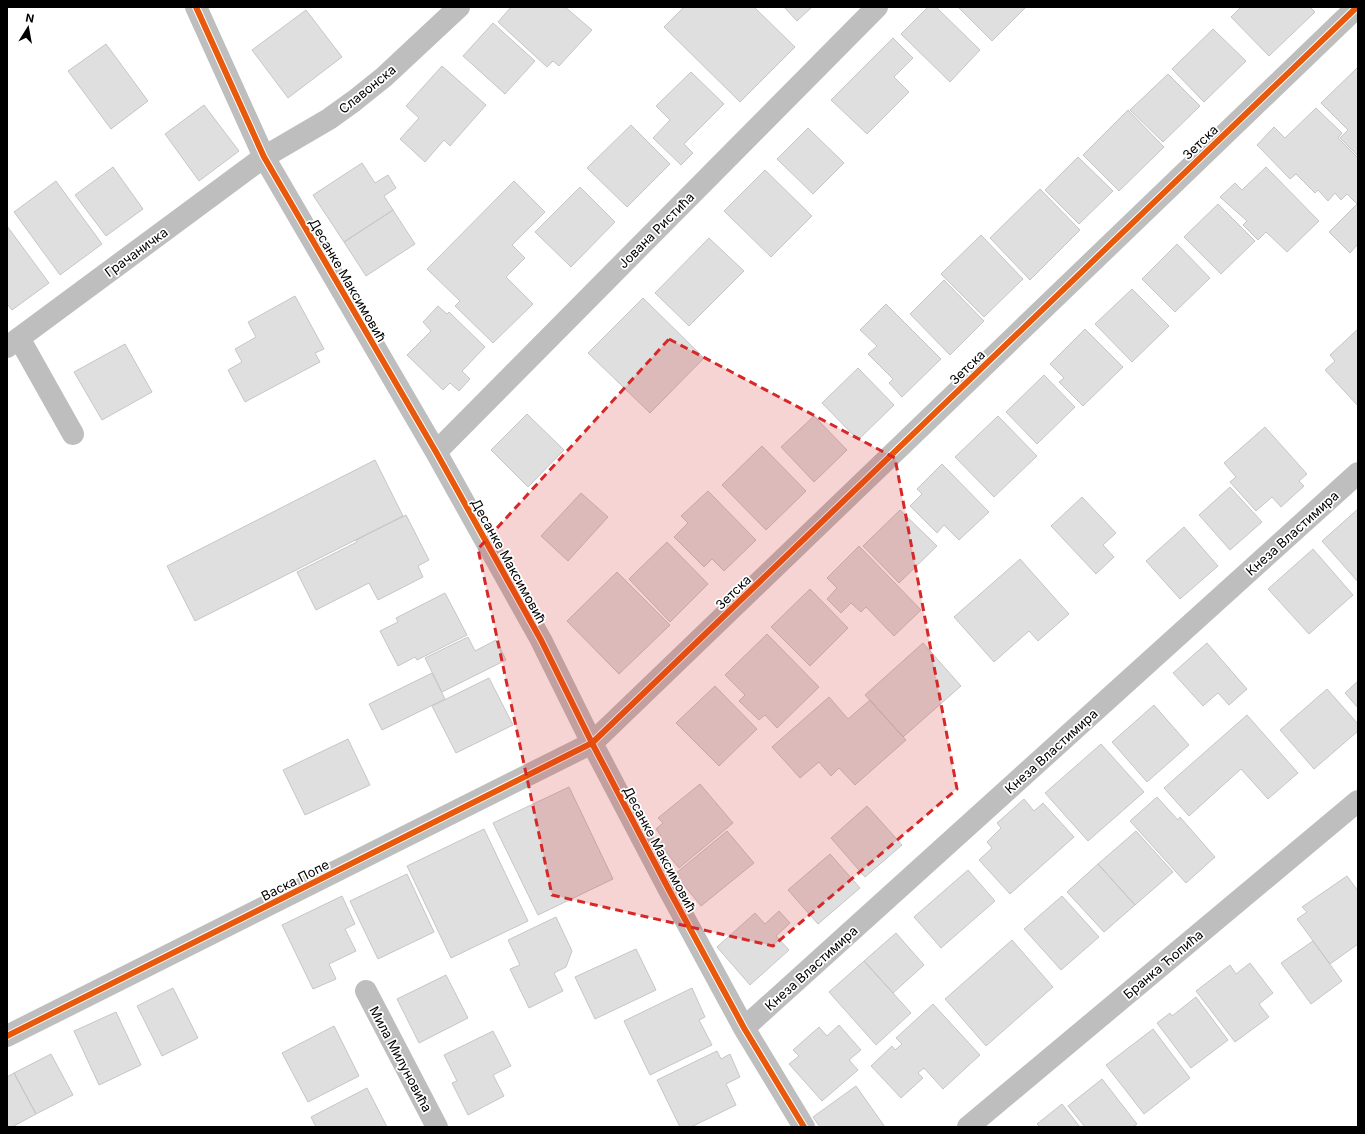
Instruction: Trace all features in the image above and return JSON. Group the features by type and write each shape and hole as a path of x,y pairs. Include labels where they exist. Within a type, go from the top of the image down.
{"street":[{"name":"Десанке Максимовић","path":"196,7 264,157 436,452 541,640 592,743 744,1028 804,1127"},
{"name":"Славонска","path":"264,157 329,119 354,101 384,77 459,7"},
{"name":"Јована Ристића","path":"436,452 877,7"},
{"name":"Зетска","path":"592,743 1357,7"},
{"name":"Грачаничка","path":"13,342 264,157"},
{"path":"13,342 73,434"},
{"name":"Кнеза Властимира","path":"744,1028 1358,473"},
{"name":"Васка Попе","path":"7,1036 592,743"},
{"name":"Бранка Ћопића","path":"968,1127 1358,801"},
{"name":"Мила Милуновића","path":"366,991 437,1127"}],"highlighted area":[{"path":"669,339 895,458 957,789 773,946 552,895 478,549"}],"building":[{"path":"511,7 565,7 592,30 559,66 553,61 547,67 498,22"},
{"path":"684,7 754,7 795,47 740,102 664,27"},
{"path":"784,7 812,7 797,21"},
{"path":"928,7 936,7 980,50 950,82 901,34"},
{"path":"958,7 1026,7 992,41"},
{"path":"1241,7 1310,7 1315,12 1269,56 1231,17"},
{"path":"306,10 342,57 288,98 252,50"},
{"path":"493,23 535,61 505,94 463,56"},
{"path":"1213,29 1246,61 1204,102 1172,69"},
{"path":"893,38 913,58 894,77 909,92 867,134 831,100"},
{"path":"106,44 148,101 111,129 68,71"},
{"path":"442,66 486,105 450,146 444,140 425,162 400,139 419,118 406,106"},
{"path":"1358,67 1358,156 1340,138 1348,130 1321,103"},
{"path":"691,72 724,104 684,144 693,153 681,165 653,138 670,120 656,106"},
{"path":"1168,74 1200,106 1163,142 1130,110"},
{"path":"204,105 239,151 199,181 165,134"},
{"path":"1316,108 1342,133 1338,138 1358,158 1358,244 1350,253 1329,232 1357,204 1347,194 1341,200 1335,193 1328,201 1318,190 1315,193 1296,174 1290,179 1257,145 1274,127 1285,138"},
{"path":"1128,110 1164,147 1119,191 1083,155"},
{"path":"631,125 670,164 627,207 587,168"},
{"path":"808,128 844,163 813,194 777,159"},
{"path":"1078,157 1113,191 1079,224 1045,190"},
{"path":"362,163 375,183 388,175 396,188 384,196 393,210 344,242 313,195"},
{"path":"113,167 143,209 106,236 75,195"},
{"path":"1266,167 1319,221 1287,252 1266,232 1258,240 1243,225 1247,221 1220,197 1235,183 1242,190"},
{"path":"765,170 812,216 771,257 724,211"},
{"path":"56,181 102,244 60,275 14,212"},
{"path":"514,181 545,212 512,245 525,258 506,277 533,304 493,343 455,306 460,301 427,269"},
{"path":"580,187 615,222 571,267 535,232"},
{"path":"1040,189 1080,230 1030,280 990,238"},
{"path":"1218,204 1255,241 1221,274 1184,237"},
{"path":"393,210 415,244 366,276 344,242"},
{"path":"7,226 49,283 12,310 7,304"},
{"path":"981,235 1023,279 984,317 941,274"},
{"path":"709,238 744,271 689,326 655,293"},
{"path":"1177,244 1210,278 1175,312 1142,279"},
{"path":"944,280 984,321 950,355 910,314"},
{"path":"1132,289 1169,326 1132,362 1095,324"},
{"path":"295,296 324,349 315,353 320,362 245,402 228,370 242,362 235,349 256,337 248,322"},
{"path":"643,298 704,358 650,413 588,353"},
{"path":"886,304 941,359 902,397 889,383 893,379 868,354 877,346 860,330"},
{"path":"438,306 447,314 449,312 485,347 462,371 470,379 459,391 450,383 443,390 407,355 431,331 423,322"},
{"path":"1085,329 1123,367 1083,406 1059,382 1064,378 1050,364"},
{"path":"1358,329 1358,406 1325,370 1335,361 1330,355"},
{"path":"125,344 152,392 102,420 74,372"},
{"path":"858,368 894,405 858,440 822,403"},
{"path":"1044,375 1075,407 1037,444 1006,412"},
{"path":"527,414 564,450 528,487 491,450"},
{"path":"814,416 847,450 814,482 781,447"},
{"path":"998,416 1037,456 994,497 955,457"},
{"path":"1265,427 1307,474 1299,481 1304,486 1281,507 1272,497 1256,511 1230,482 1236,477 1224,463"},
{"path":"762,446 806,491 766,530 722,485"},
{"path":"375,460 403,516 195,621 167,566"},
{"path":"942,464 989,512 959,540 944,525 937,533 910,506 922,494 917,489"},
{"path":"1230,487 1262,522 1230,550 1199,515"},
{"path":"708,491 756,540 724,571 712,559 704,567 674,537 688,523 681,516"},
{"path":"581,493 608,517 568,561 541,536"},
{"path":"1082,497 1116,533 1103,545 1114,557 1096,574 1051,526"},
{"path":"1358,509 1358,582 1322,541"},
{"path":"900,510 937,546 899,583 863,546"},
{"path":"406,515 429,560 418,566 423,577 378,600 369,583 316,610 297,572 357,542 356,540"},
{"path":"1184,527 1218,566 1180,599 1146,561"},
{"path":"667,542 708,584 670,622 629,579"},
{"path":"859,546 921,610 894,636 866,607 861,612 851,603 841,613 827,599 837,588 827,578"},
{"path":"1313,549 1353,595 1309,634 1268,589"},
{"path":"1020,559 1069,614 1038,641 1029,631 994,662 954,617"},
{"path":"617,572 670,625 619,674 567,621"},
{"path":"810,589 848,628 810,666 771,627"},
{"path":"445,593 467,635 417,660 415,657 398,666 380,631 398,622 396,618"},
{"path":"767,634 819,687 777,728 765,715 759,720 739,701 745,695 725,675"},
{"path":"468,637 475,651 496,640 506,660 442,692 425,658"},
{"path":"923,643 961,686 903,737 865,695"},
{"path":"1207,643 1247,689 1229,705 1218,693 1203,706 1173,673"},
{"path":"432,673 445,699 382,730 369,704"},
{"path":"489,678 513,725 456,753 432,706"},
{"path":"1358,681 1358,708 1345,693"},
{"path":"715,686 757,729 719,766 676,723"},
{"path":"1327,689 1358,724 1358,731 1314,769 1280,730"},
{"path":"829,697 848,719 870,700 906,740 855,785 839,768 831,776 819,762 800,778 772,747"},
{"path":"1154,705 1189,745 1147,782 1112,742"},
{"path":"1247,715 1298,773 1268,799 1241,769 1189,816 1164,788"},
{"path":"348,739 370,785 305,815 283,770"},
{"path":"1101,744 1144,792 1088,841 1045,793"},
{"path":"700,784 733,823 679,868 656,840 661,836 656,829 663,823 658,818"},
{"path":"569,787 613,879 538,915 493,823"},
{"path":"1157,797 1178,820 1180,817 1215,857 1186,883 1130,821"},
{"path":"1024,799 1034,811 1043,803 1074,837 1010,894 979,860 992,848 987,842 1001,828 997,823"},
{"path":"867,806 902,845 865,877 831,838"},
{"path":"484,829 528,921 451,958 407,866"},
{"path":"727,831 754,863 701,906 675,874"},
{"path":"1136,831 1173,872 1135,905 1098,864"},
{"path":"830,854 860,888 818,924 788,890"},
{"path":"1098,864 1135,905 1104,932 1067,892"},
{"path":"968,870 995,901 941,948 914,917"},
{"path":"407,874 434,932 378,959 350,901"},
{"path":"1347,876 1358,891 1358,944 1330,964 1297,919 1307,912 1302,907"},
{"path":"342,896 355,924 345,929 356,951 329,964 336,979 313,989 282,925"},
{"path":"1062,896 1099,937 1061,970 1024,929"},
{"path":"779,911 790,923 776,936 789,950 750,985 717,947 755,913 765,924"},
{"path":"556,917 572,951 566,967 554,973 563,991 529,1008 510,969 520,965 508,940"},
{"path":"896,933 924,965 893,993 864,961"},
{"path":"1012,940 1053,987 986,1046 945,999"},
{"path":"1313,941 1342,981 1311,1004 1281,963"},
{"path":"636,949 656,990 595,1019 575,977"},
{"path":"864,961 911,1013 876,1045 829,992"},
{"path":"1250,963 1273,993 1259,1004 1269,1017 1235,1042 1196,991 1230,965 1236,974"},
{"path":"446,975 468,1018 419,1043 397,999"},
{"path":"173,988 198,1038 162,1056 137,1006"},
{"path":"692,988 705,1017 699,1020 712,1045 650,1075 624,1021"},
{"path":"1196,997 1228,1040 1191,1068 1157,1023 1170,1013 1172,1016"},
{"path":"933,1004 980,1055 943,1089 924,1068 918,1073 923,1078 901,1098 871,1066 892,1046 895,1050 902,1044 896,1038"},
{"path":"116,1012 141,1065 99,1085 74,1031"},
{"path":"839,1025 861,1050 849,1060 858,1070 822,1101 789,1064 799,1056 793,1050 819,1027 827,1036"},
{"path":"334,1026 359,1076 308,1102 282,1053"},
{"path":"1153,1029 1190,1078 1144,1114 1106,1065"},
{"path":"493,1031 511,1066 493,1075 504,1096 468,1115 452,1083 457,1081 444,1055"},
{"path":"717,1051 721,1059 730,1054 740,1077 726,1084 736,1105 691,1127 680,1127 657,1080"},
{"path":"51,1054 73,1095 36,1114 14,1073"},
{"path":"14,1073 36,1114 12,1127 7,1127 7,1077"},
{"path":"1102,1079 1137,1124 1133,1127 1085,1127 1068,1106"},
{"path":"856,1086 885,1127 820,1127 813,1117"},
{"path":"367,1088 387,1127 316,1127 311,1117"},
{"path":"1062,1104 1080,1127 1040,1127 1037,1124"}],"cycle path":[{"path":"196,7 264,157 436,452 541,640 592,743 668,888 744,1028 804,1127"},
{"path":"7,1036 592,743 1357,7"}]}
